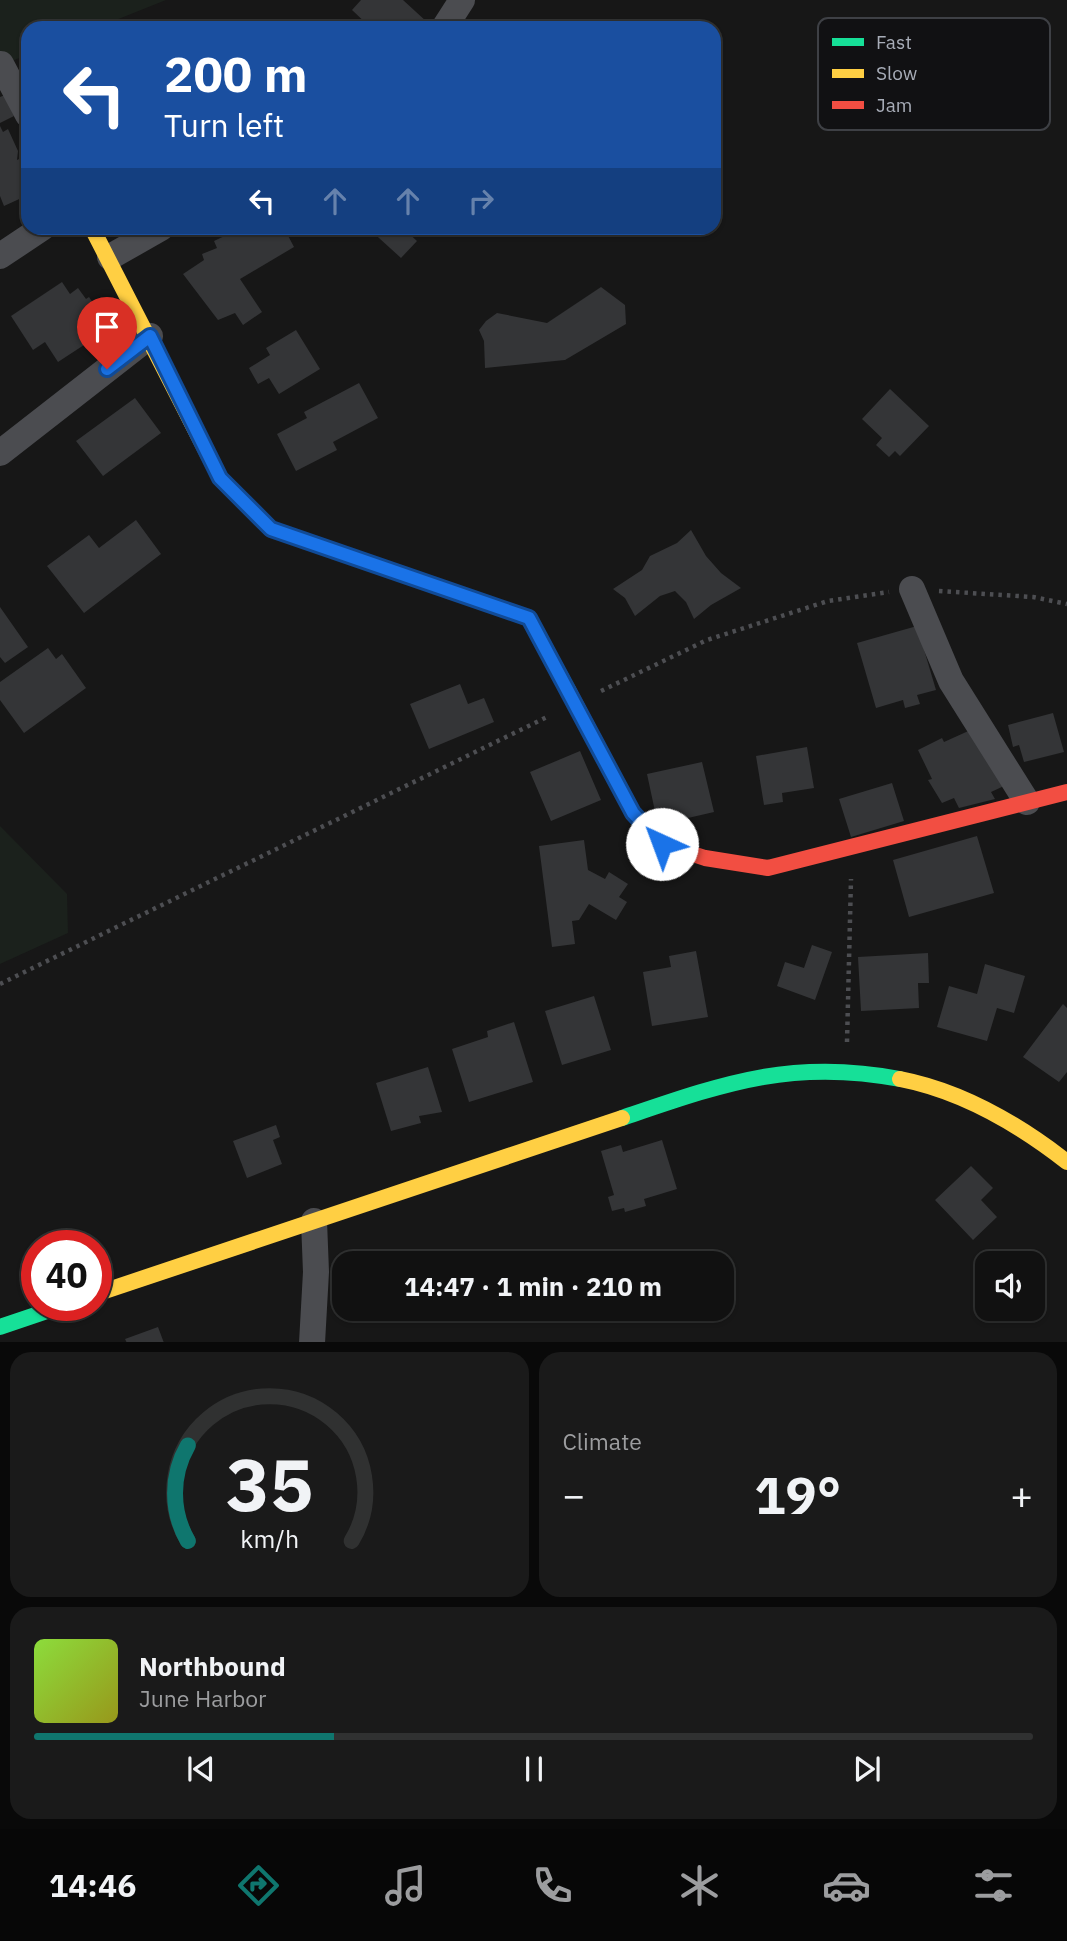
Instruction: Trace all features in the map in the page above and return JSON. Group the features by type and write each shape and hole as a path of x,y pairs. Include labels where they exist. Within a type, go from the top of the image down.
{"street":[{"path":"448,21 462,0"},
{"path":"1,64 21,102"},
{"path":"0,256 32,235"},
{"path":"96,235 110,257 220,478 271,529 529,618 633,813 662,844 705,858 768,868 1067,792"},
{"path":"110,257 149,235"},
{"path":"0,453 150,336"},
{"path":"912,589 951,681 1027,802"},
{"path":"112,1289 717,1086 800,1070 846,1071 917,1083 980,1104 1010,1119 1067,1162"},
{"path":"312,1342 316,1272 314,1220"},
{"path":"0,1326 21,1319"}],"path":[{"path":"0,985 707,640 828,601 912,589 1033,597 1067,604"},
{"path":"846,1071 852,847"}],"shaded area":[{"path":"0,0 166,0 114,21 21,21 21,58 0,65"},
{"path":"0,826 67,894 68,933 0,964"}],"building":[{"path":"361,0 403,0 426,21 364,21 352,10"},
{"path":"5,95 14,116 0,123 0,97"},
{"path":"0,126 3,132 8,129 18,151 17,160 21,158 21,198 4,206 0,196"},
{"path":"226,235 288,235 294,247 240,279 262,312 243,325 235,313 218,320 183,274 204,260 202,254 217,248 214,241"},
{"path":"376,235 411,235 417,241 401,258"},
{"path":"62,282 70,294 78,288 86,299 89,297 110,328 58,362 45,342 33,350 11,316"},
{"path":"601,287 625,305 626,324 565,360 485,368 484,341 479,330 497,313 547,323"},
{"path":"296,330 320,369 279,394 269,378 258,384 249,368 270,355 266,348"},
{"path":"359,383 378,418 333,442 337,450 296,471 277,434 307,418 304,412"},
{"path":"890,389 929,426 900,456 895,451 889,457 876,445 882,438 862,419"},
{"path":"135,398 161,433 103,476 76,441"},
{"path":"136,520 161,554 84,613 47,566 89,535 99,548"},
{"path":"691,530 706,556 721,573 741,588 711,605 694,619 686,602 675,591 660,596 635,616 625,598 613,589 642,570 650,556 677,543"},
{"path":"0,607 28,647 5,663 0,657"},
{"path":"917,626 936,690 917,695 920,704 905,708 903,700 876,708 857,643"},
{"path":"48,648 56,659 62,654 86,688 24,733 0,700 0,682"},
{"path":"460,684 468,704 484,698 494,722 429,749 410,704"},
{"path":"1053,713 1064,752 1024,762 1019,745 1013,747 1008,725"},
{"path":"975,728 1004,786 991,792 995,799 959,808 954,798 942,803 928,780 932,779 918,750 942,738 944,742"},
{"path":"807,747 814,788 782,793 783,802 764,805 756,756"},
{"path":"580,751 601,800 551,821 530,772"},
{"path":"702,762 714,812 675,821 673,812 656,816 647,774"},
{"path":"892,783 904,821 851,837 839,799"},
{"path":"977,836 994,893 909,917 893,860"},
{"path":"584,840 588,870 605,879 609,872 628,884 619,897 627,902 616,920 589,904 579,920 572,921 575,944 552,947 539,846"},
{"path":"812,945 832,952 815,1000 777,986 785,962 804,968"},
{"path":"696,951 708,1017 652,1026 643,972 671,967 669,956"},
{"path":"928,953 929,983 918,983 919,1008 861,1011 858,957"},
{"path":"985,964 1025,976 1014,1013 997,1008 987,1041 937,1027 949,986 977,994"},
{"path":"594,996 611,1050 562,1065 545,1011"},
{"path":"1063,1004 1067,1008 1067,1072 1059,1082 1023,1057"},
{"path":"514,1022 533,1082 469,1102 452,1049 488,1037 487,1031"},
{"path":"428,1067 442,1112 419,1116 421,1123 391,1131 376,1083"},
{"path":"276,1125 280,1137 273,1140 282,1164 247,1178 233,1141"},
{"path":"662,1140 677,1189 644,1199 646,1206 625,1212 624,1208 612,1211 608,1197 614,1195 601,1151 621,1145 623,1152"},
{"path":"971,1166 993,1188 981,1200 997,1217 973,1240 935,1200"},
{"path":"158,1327 164,1342 126,1342 125,1339"}],"traffic: fast":[{"path":"347,555 529,618 568,690"},
{"path":"622,1118 725,1085 791,1073 825,1071 900,1079"},
{"path":"0,1327 21,1320"}],"traffic: slow":[{"path":"96,235 220,478 271,529 347,555"},
{"path":"900,1079 923,1084 988,1110 1029,1134 1067,1162"},
{"path":"112,1289 622,1118"}],"traffic: jam":[{"path":"568,690 633,813 662,844 705,858 768,868 1067,792"}],"route":[{"path":"107,369 150,336 220,478 271,529 529,618 633,813 662,844"}]}
